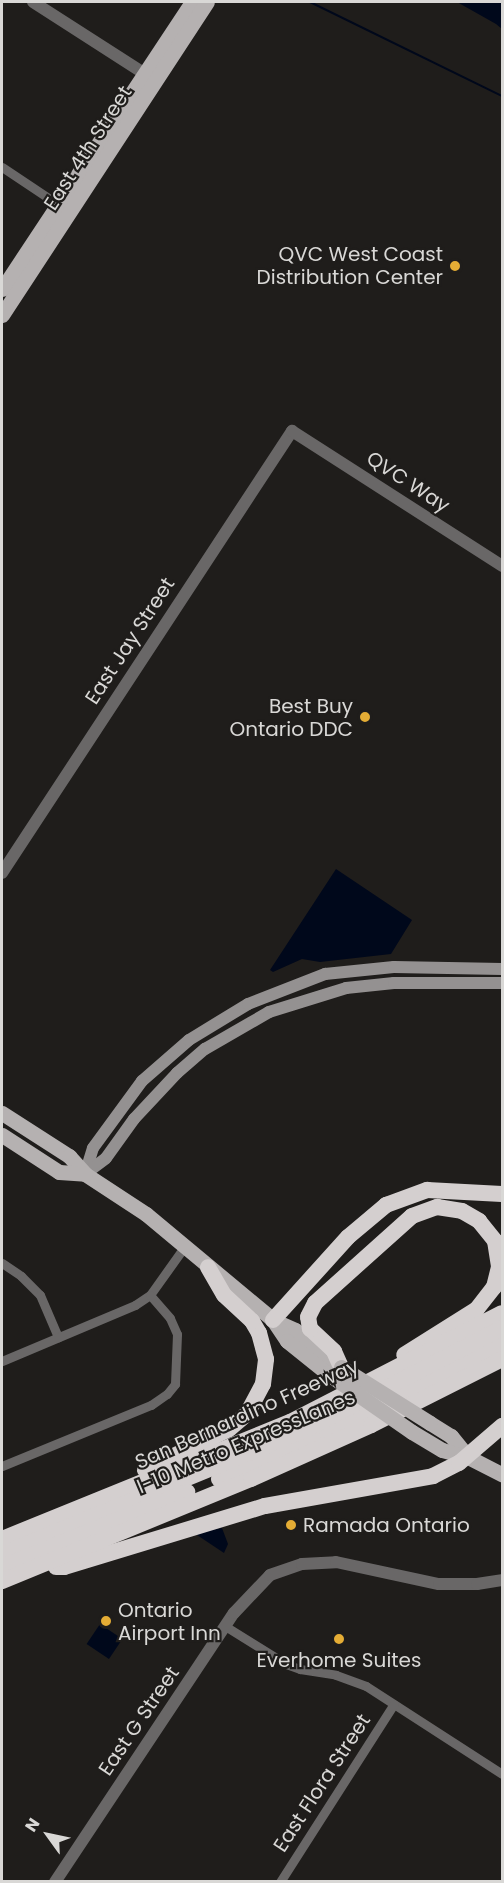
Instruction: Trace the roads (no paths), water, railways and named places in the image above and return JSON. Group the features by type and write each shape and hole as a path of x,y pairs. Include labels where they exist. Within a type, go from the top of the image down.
{"highway":[{"path":"273,1320 341,1244 386,1204 427,1190 502,1194"},
{"path":"334,1370 334,1351 318,1338 309,1325 310,1310 322,1295 406,1220 423,1210 437,1207 456,1209 482,1224 495,1241 499,1267 494,1287 486,1300 477,1309 341,1398"},
{"path":"38,1524 77,1499 214,1438 240,1421 253,1405 264,1384 266,1368 264,1347 252,1321 224,1294 208,1267"},
{"name":"San Bernardino Freeway","path":"2,1539 262,1435 341,1398 502,1313"},
{"name":"I-10 Metro ExpressLanes","path":"2,1554 311,1427 502,1328"},
{"name":"I-10 Metro ExpressLanes","path":"2,1567 327,1433 502,1344"},
{"path":"2,1581 251,1479 370,1425 502,1359"},
{"path":"40,1566 64,1567 265,1506 433,1476 450,1470 468,1457 502,1426"}],"main road":[{"name":"East 4th Street","path":"150,77 192,2"},
{"name":"East 4th Street","path":"2,315 64,208 150,77 207,2"},
{"name":"East 4th Street","path":"2,290 64,208"},
{"path":"85,1174 93,1148 142,1082 189,1040 248,1004 325,974 394,967 502,969"},
{"path":"2,1135 59,1172 85,1174 106,1158 134,1119 177,1073 205,1049 269,1012 346,988 394,983 502,983"},
{"path":"2,1113 69,1156 85,1174 146,1214 273,1320 287,1341 451,1436 468,1457"},
{"path":"334,1370 412,1432 442,1450 468,1457 502,1474"}],"street":[{"path":"33,2 150,77"},
{"path":"2,167 64,208"},
{"name":"QVC Way","path":"292,431 502,566"},
{"name":"East Jay Street","path":"2,873 292,431"},
{"path":"2,1361 135,1305 150,1295 184,1246"},
{"path":"2,1263 21,1276 40,1295 58,1337"},
{"path":"2,1466 151,1405 167,1394 175,1384 177,1334 170,1318 150,1295"},
{"name":"East G Street","path":"54,1881 243,1600 270,1575 302,1564 336,1562 439,1584 477,1584 502,1580"},
{"path":"225,1626 286,1664 351,1679 502,1774"},
{"name":"East Flora Street","path":"280,1881 394,1704"}],"water":[{"path":"457,2 502,2 502,29 496,24"},
{"path":"336,869 412,920 391,954 320,962 302,959 273,972 270,970"},
{"path":"222,1528 228,1544 224,1553 194,1533"},
{"path":"100,1624 122,1639 109,1659 87,1644"}],"waterway":[{"path":"310,2 502,96"}],"place":[{"name":"QVC West Coast Distribution Center","path":"455,266"},
{"name":"Best Buy Ontario DDC","path":"365,717"},
{"name":"Ramada Ontario","path":"291,1525"},
{"name":"Ontario Airport Inn","path":"106,1621"},
{"name":"Everhome Suites","path":"339,1639"}]}
